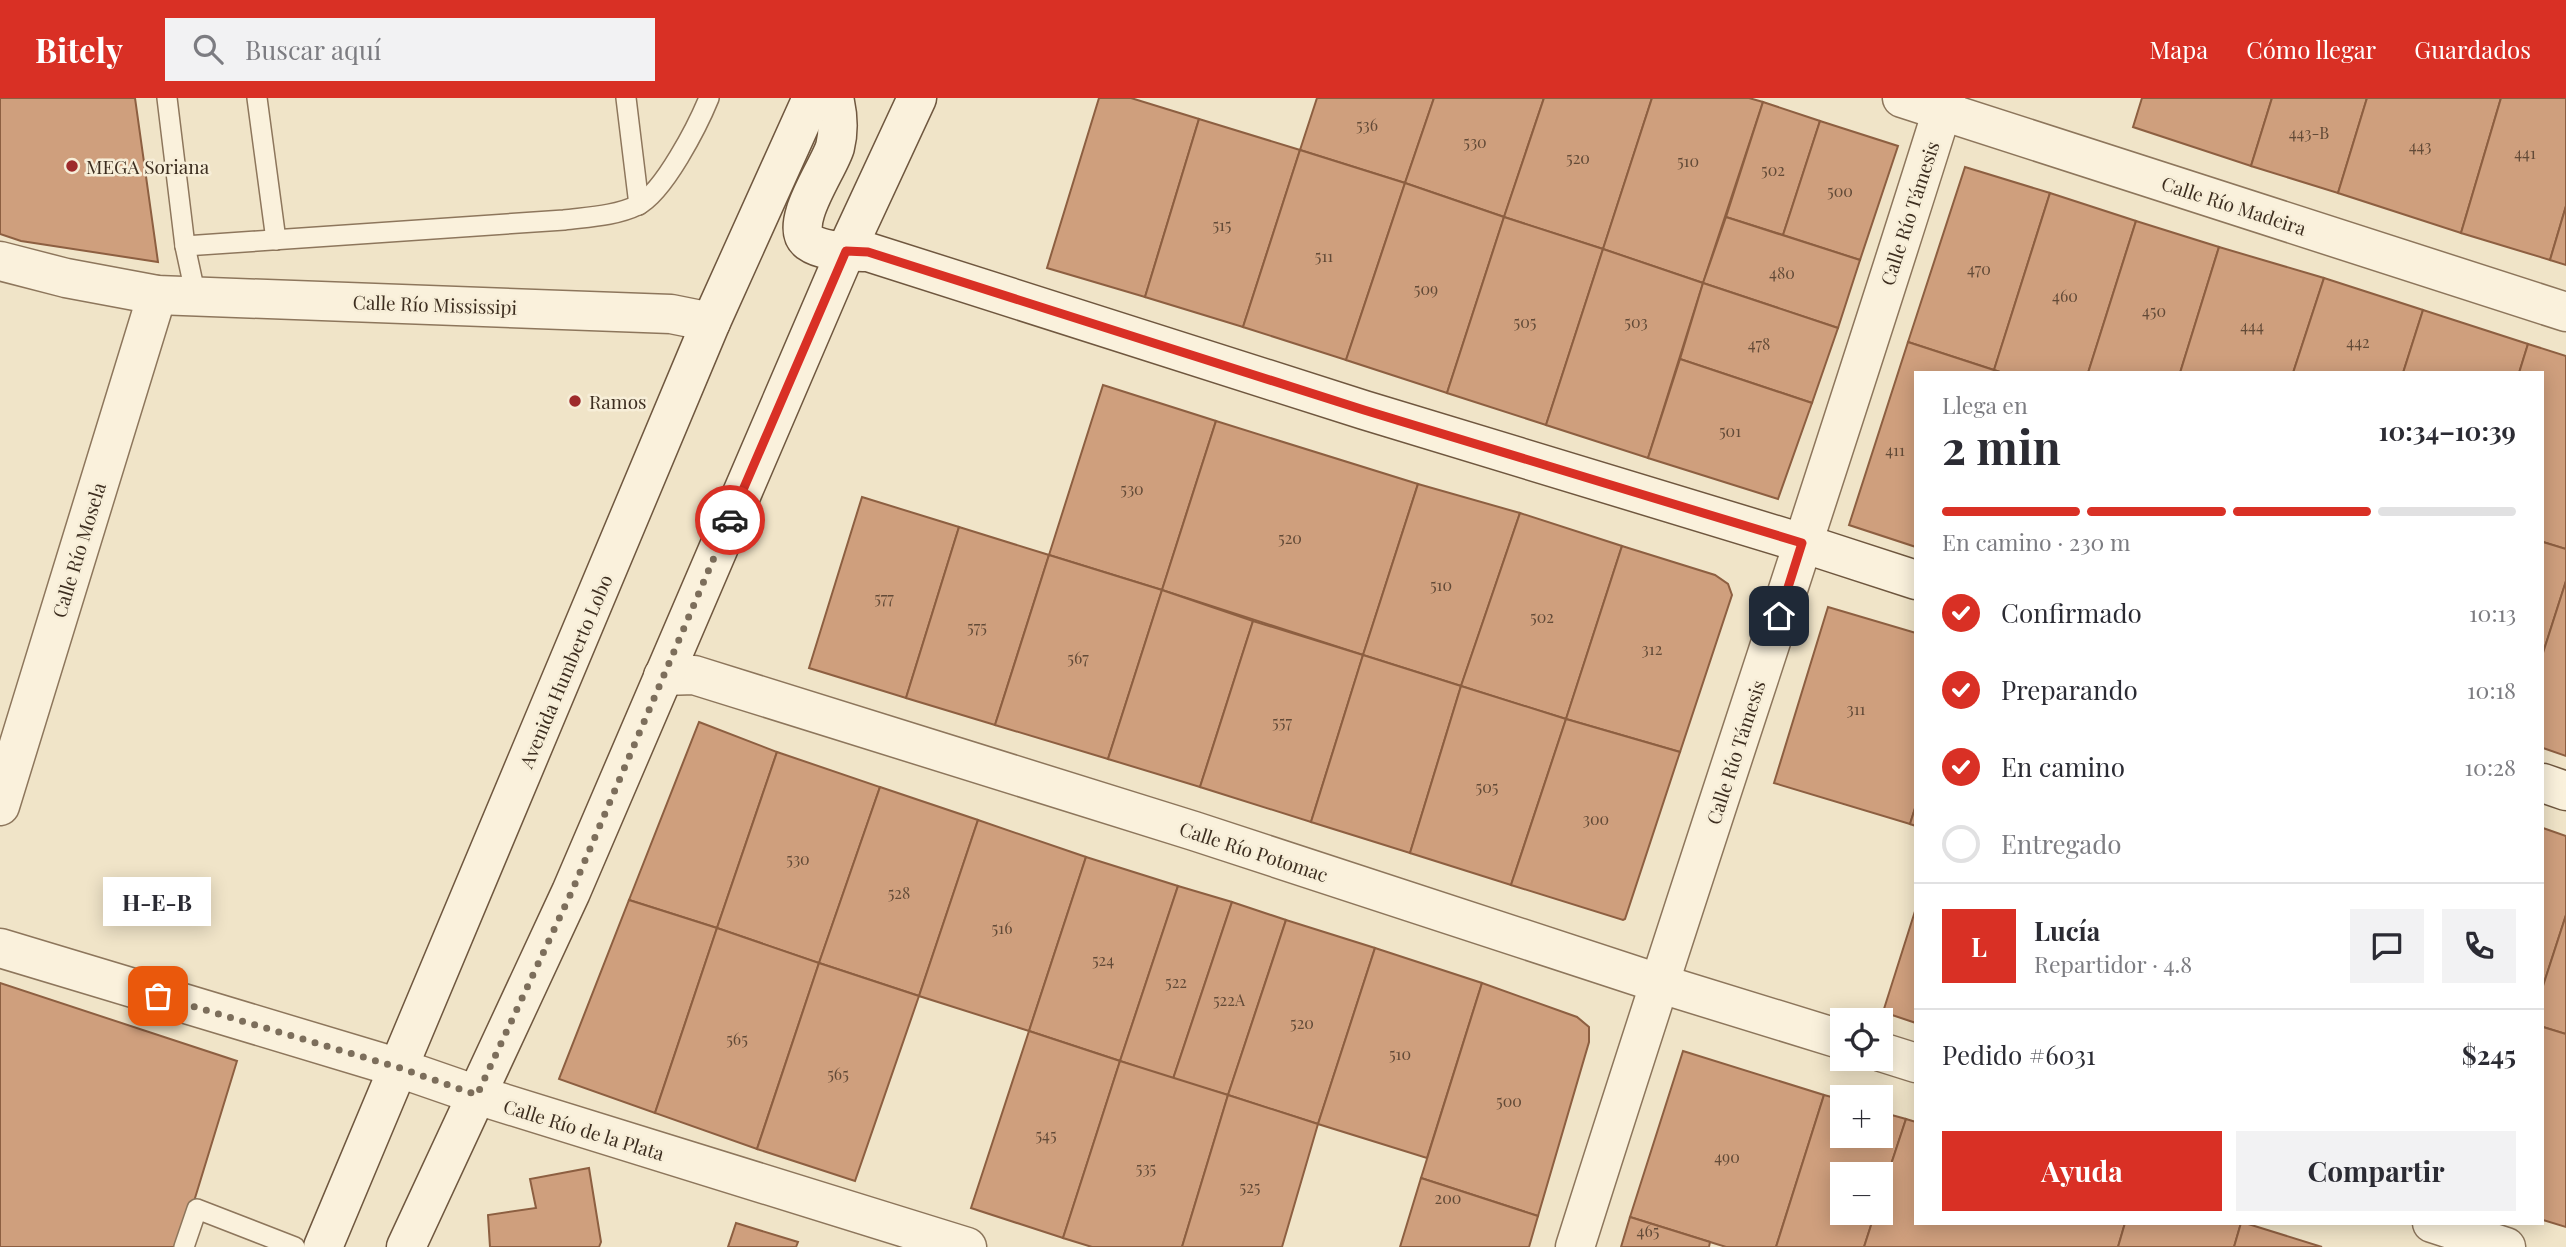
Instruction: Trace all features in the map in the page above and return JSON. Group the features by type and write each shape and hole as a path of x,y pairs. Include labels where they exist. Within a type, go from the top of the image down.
{"street":[{"name":"Avenida Humberto Lobo","path":"323,1247 711,322 812,98"},
{"path":"834,98 838,124 834,150 801,221 803,236 822,248 868,252 1364,410 1914,579"},
{"path":"405,1247 572,891 846,251 918,98"},
{"name":"Calle Río Madeira","path":"1902,98 1944,104 2566,312"},
{"name":"Calle Río Támesis","path":"1575,1247 1658,983 1944,104"},
{"name":"Calle Río Mississipi","path":"0,261 66,278 157,295 658,313 711,322"},
{"name":"Calle Río Mosela","path":"0,806 157,295"},
{"name":"Calle Río Potomac","path":"663,676 694,675 720,683 1194,831 1658,983 1830,1036"},
{"path":"2544,783 2566,791"},
{"name":"Calle Río de la Plata","path":"0,948 400,1068 477,1095 967,1247"},
{"path":"1893,1056 1914,1062"},
{"path":"2438,1225 2505,1247"}],"lane":[{"path":"167,98 185,246 196,297"},
{"path":"257,98 276,240"},
{"path":"626,98 639,205"},
{"path":"185,246 564,220 606,214 639,205 662,181 680,155 699,123 709,98"},
{"path":"184,1247 197,1209 295,1247"}],"building":[{"name":"MEGA Soriana","path":"0,98 135,98 158,262 21,241 0,234"},
{"path":"1099,98 1131,98 1199,119 1145,297 1047,268"},
{"path":"1317,98 1434,98 1405,183 1300,150"},
{"path":"1434,98 1544,98 1504,217 1405,183"},
{"path":"1544,98 1652,98 1603,249 1504,217"},
{"path":"1652,98 1749,98 1763,102 1703,283 1603,249"},
{"path":"2142,98 2272,98 2251,166 2133,127"},
{"path":"2272,98 2367,98 2338,193 2251,166"},
{"path":"2367,98 2501,98 2461,233 2338,193"},
{"path":"2501,98 2566,98 2566,206 2550,260 2461,233"},
{"path":"1763,102 1820,121 1783,235 1726,217"},
{"path":"1199,119 1300,150 1243,327 1145,297"},
{"path":"1820,121 1898,146 1860,260 1783,235"},
{"path":"1300,150 1405,183 1346,360 1243,327"},
{"path":"1965,167 2050,193 1994,370 1908,342"},
{"path":"1405,183 1504,217 1447,393 1346,360"},
{"path":"2050,193 2136,221 2089,371 1994,370"},
{"path":"2566,206 2566,265 2550,260"},
{"path":"1504,217 1603,249 1546,425 1447,393"},
{"path":"1726,217 1860,260 1838,328 1703,283"},
{"path":"2136,221 2219,247 2181,371 2089,371"},
{"path":"2219,247 2324,278 2294,371 2181,371"},
{"path":"1603,249 1703,283 1648,458 1546,425"},
{"path":"2324,278 2423,310 2404,371 2294,371"},
{"path":"1703,283 1838,328 1812,403 1680,359"},
{"path":"2423,310 2528,344 2520,371 2404,371"},
{"path":"1908,342 1997,371 1914,371 1914,546 1849,525"},
{"path":"2528,344 2566,356 2566,549 2544,542 2544,371 2520,371"},
{"path":"1680,359 1812,403 1778,499 1648,458"},
{"path":"1103,385 1216,421 1162,590 1049,555"},
{"path":"1216,421 1418,484 1363,655 1162,590"},
{"path":"1418,484 1520,513 1461,686 1363,655"},
{"path":"862,497 959,527 906,698 809,668"},
{"path":"1520,513 1622,546 1566,719 1461,686"},
{"path":"959,527 1049,555 995,725 906,698"},
{"path":"2544,542 2566,549 2566,581 2544,650"},
{"path":"1622,546 1715,575 1728,584 1732,595 1680,752 1566,719"},
{"path":"1049,555 1162,590 1108,759 995,725"},
{"path":"2566,581 2566,756 2544,748 2544,650"},
{"path":"1162,590 1253,621 1200,787 1108,759"},
{"path":"1828,607 1914,632 1914,811 1910,824 1774,783"},
{"path":"1253,621 1363,655 1311,822 1200,787"},
{"path":"1363,655 1461,686 1410,853 1311,822"},
{"path":"1461,686 1566,719 1511,885 1410,853"},
{"path":"1566,719 1680,752 1623,920 1511,885"},
{"path":"699,722 777,752 717,928 629,900"},
{"path":"777,752 880,787 819,963 717,928"},
{"path":"880,787 978,820 919,996 819,963"},
{"path":"978,820 1086,857 1029,1031 919,996"},
{"path":"2544,828 2566,836 2566,915 2544,983"},
{"path":"1086,857 1178,886 1120,1061 1029,1031"},
{"path":"1178,886 1232,902 1173,1079 1120,1061"},
{"path":"629,900 717,928 655,1113 559,1079"},
{"path":"1232,902 1286,920 1228,1095 1173,1079"},
{"path":"1914,914 1914,1022 1893,1015 1893,1008 1884,1008"},
{"path":"2566,915 2566,1034 2544,1027 2544,983"},
{"path":"1286,920 1375,948 1318,1124 1228,1095"},
{"path":"717,928 819,963 757,1149 655,1113"},
{"path":"1375,948 1482,983 1427,1158 1318,1124"},
{"path":"819,963 919,996 855,1181 757,1149"},
{"path":"0,983 237,1061 180,1247 0,1247"},
{"path":"1482,983 1577,1017 1589,1027 1589,1042 1538,1216 1421,1178"},
{"path":"2544,1027 2566,1034 2566,1227 2544,1220"},
{"path":"1029,1031 1120,1061 1063,1238 971,1208"},
{"path":"1683,1051 1824,1095 1776,1247 1726,1247 1630,1217"},
{"path":"1120,1061 1228,1095 1182,1247 1092,1247 1063,1238"},
{"path":"1228,1095 1318,1124 1282,1247 1182,1247"},
{"path":"1824,1095 1830,1097 1830,1148 1893,1148 1893,1115 1906,1119 1892,1162 1830,1162 1830,1225 1871,1225 1864,1247 1776,1247"},
{"path":"1906,1119 1914,1121 1914,1225 2124,1225 2118,1247 1864,1247 1871,1225 1893,1225 1892,1162"},
{"path":"589,1168 601,1242 599,1247 490,1247 488,1215 536,1208 530,1179"},
{"path":"1421,1178 1538,1216 1529,1247 1400,1247"},
{"path":"1630,1217 1710,1242 1709,1247 1621,1247"},
{"path":"736,1223 798,1242 796,1247 728,1247"},
{"path":"2124,1225 2240,1225 2234,1247 2118,1247"},
{"path":"2240,1225 2251,1225 2322,1247 2234,1247"}],"way so far":[{"path":"158,996 400,1068 477,1095 572,891 730,520"}],"place":[{"name":"MEGA Soriana","path":"72,166"},
{"name":"Ramos","path":"575,401"},
{"name":"H-E-B","path":"158,996"}],"route":[{"path":"730,520 846,251 868,252 1364,410 1802,543 1779,616"}]}
